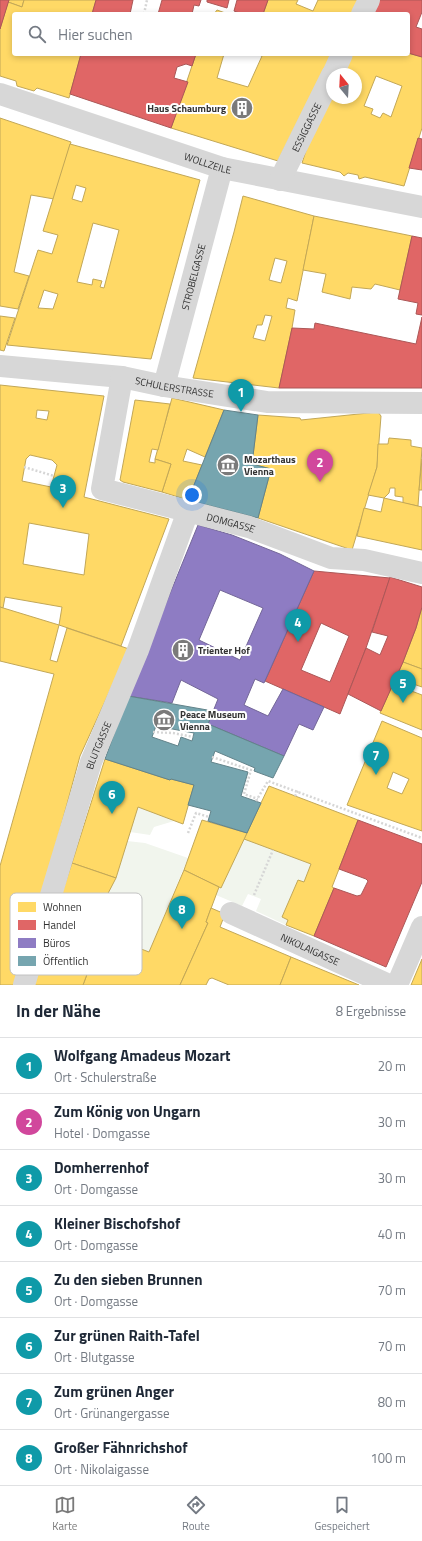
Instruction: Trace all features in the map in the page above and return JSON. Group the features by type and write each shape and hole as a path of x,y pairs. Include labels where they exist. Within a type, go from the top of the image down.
{"street":[{"path":"363,12 369,0"},
{"name":"ESSIGGASSE","path":"335,68 341,56"},
{"name":"ESSIGGASSE","path":"280,180 326,87"},
{"name":"WOLLZEILE","path":"0,94 222,168 422,207"},
{"name":"STROBELGASSE","path":"164,386 222,168"},
{"name":"SCHULERSTRASSE","path":"0,366 122,377 164,386 267,402 422,403"},
{"name":"DOMGASSE","path":"122,377 102,489 249,527 331,558 364,560 422,573"},
{"name":"BLUTGASSE","path":"52,893 91,762 107,720 138,650 188,511"},
{"name":"NIKOLAIGASSE","path":"231,913 389,985"},
{"path":"397,985 422,927"},
{"name":"BLUTGASSE","path":"24,985 27,975"}],"path":[{"path":"144,12 147,0"},
{"path":"24,468 54,476"},
{"path":"153,732 174,733 193,737"},
{"path":"212,757 251,770 244,794 257,800 268,780 422,838"},
{"path":"295,796 298,791"},
{"path":"188,833 196,813 209,817"},
{"path":"254,896 273,850"}],"shaded area":[{"path":"138,807 174,821 154,827 150,835 130,832"},
{"path":"244,839 311,864 304,882 298,880 282,917 288,920 286,925 256,911 261,899 248,894 242,906 216,895"},
{"path":"127,841 145,843 188,858 149,952 142,949 142,893 108,893 116,878"}],"building: Wohnen":[{"path":"9,0 24,0 22,7 8,2"},
{"path":"24,0 96,0 93,12 12,12 12,56 80,56 69,98 37,88 34,91 17,86 16,81 0,76 0,29 8,2 22,7"},
{"path":"268,0 298,0 296,4 313,11 318,0 360,0 355,12 264,12"},
{"path":"410,54 422,57 422,128 404,186 365,177 359,179 358,175 348,173 344,176 340,172 302,163 316,120 328,104 362,104 362,68 343,68 349,56 410,56","holes":["376,76 402,86 391,117 383,113 380,118 371,114 373,109 364,106"]},
{"name":"Haus Schaumburg","path":"195,56 223,56 217,78 248,87 262,56 331,56 278,161 171,128"},
{"path":"0,118 71,142 54,199 31,195 14,272 29,276 18,309 0,306"},
{"path":"70,144 200,180 151,359 7,345 38,250 52,254 58,235 43,231","holes":["76,185 86,188 82,202 72,199","93,223 119,230 104,288 100,287 102,281 93,279 92,285 77,282","44,290 58,294 53,309 38,308"]},
{"path":"243,196 314,216 297,301 288,298 286,308 295,310 279,388 193,378","holes":["275,258 287,261 281,283 269,280","265,315 272,316 265,341 253,338 257,325 262,325"]},
{"path":"314,216 412,236 400,290 375,284 371,289 352,287 350,299 322,292 326,274 303,270"},
{"path":"0,316 15,318 4,351 0,350"},
{"path":"0,385 104,396 84,497 169,519 121,646 59,625 62,607 5,597 3,608 0,607","holes":["37,410 49,411 47,420 36,418","30,455 52,460 57,465 51,487 22,481 26,459","29,523 89,534 84,575 23,564"]},
{"path":"172,398 224,410 205,457 187,449 183,461 202,465 188,500 162,492 171,464 155,459"},
{"path":"135,400 170,404 158,450 152,449 149,462 155,463 155,459 171,464 162,492 120,480"},
{"path":"378,412 381,416 377,467 352,550 258,518 271,469 252,464 258,415 300,418 301,420"},
{"path":"389,438 411,440 411,446 422,448 418,506 403,503 403,497 395,496 395,488 390,488 389,493 384,498 368,495 377,467 378,444 388,444"},
{"path":"422,459 422,490 419,490"},
{"path":"384,498 422,507 422,550 357,536 364,508 381,512"},
{"path":"0,607 59,625 50,660 57,662 67,628 129,649 80,756 43,893 10,893 10,975 21,975 18,985 0,985 0,866 54,674 0,661"},
{"path":"422,607 422,669 403,662"},
{"path":"403,662 422,669 422,687 396,678"},
{"path":"393,684 422,695 422,730 380,713"},
{"path":"382,721 422,738 422,831 347,805","holes":["393,772 409,779 402,794 387,788"]},
{"path":"105,759 170,780 194,785 183,824 138,807 116,878 72,863"},
{"path":"269,786 358,820 332,887 334,888 314,936 286,925 288,920 282,917 298,880 304,882 311,864 244,839"},
{"path":"202,820 247,833 221,888 184,870"},
{"path":"72,863 116,878 108,893 62,893"},
{"path":"184,870 219,887 206,922 208,923 180,985 83,985 87,975 142,975 142,949 149,952"},
{"path":"211,908 225,914 220,927 291,957 280,985 229,985 212,978 209,979 206,985 180,985 208,923 206,922"},
{"path":"291,957 359,985 280,985"},
{"path":"422,959 422,985 411,985"},
{"path":"34,975 87,975 83,985 31,985"}],"building: Handel":[{"path":"0,0 9,0 0,29"},
{"path":"96,0 133,0 130,12 93,12"},
{"path":"162,0 201,0 199,6 194,5 192,12 159,12"},
{"path":"207,0 229,0 227,8 207,2"},
{"path":"237,0 268,0 264,12 234,11"},
{"path":"378,0 422,0 422,12 416,27 422,29 422,57 410,54 410,12 372,12"},
{"path":"80,56 195,56 192,66 186,64 177,67 174,78 188,82 171,128 70,94"},
{"path":"418,138 422,139 422,170 409,168"},
{"path":"412,236 422,238 422,315 416,314 418,303 398,299"},
{"path":"422,317 422,388 279,388 292,328 314,329 315,323 416,344"},
{"path":"314,571 390,578 366,648 340,714 265,681","holes":["321,623 349,636 330,682 301,670"]},
{"path":"390,577 422,587 422,607 403,662 381,711 348,694 366,648 380,655 388,636 372,632"},
{"path":"358,820 422,844 422,882 386,967 314,936 334,888 357,896 361,895 368,881 339,869"}],"building: Büros":[{"name":"Trienter Hof","path":"198,525 232,535 280,554 314,571 264,683 255,679 244,705 268,716 283,689 324,707 313,730 299,724 284,756 208,724 218,699 181,680 172,703 128,696","holes":["220,590 263,608 240,660 199,640"]}],"building: Öffentlich":[{"name":"Mozarthaus Vienna","path":"224,410 258,415 252,464 271,469 258,518 188,500"},
{"path":"128,696 213,711 208,724 284,756 273,778 254,771 255,768 215,751 211,762 248,772 241,796 261,803 247,833 208,821 211,811 188,805 194,785 170,780 105,759","holes":["156,726 194,733 192,741 181,737 178,746 152,737"]}],"place":[{"name":"Haus Schaumburg","path":"242,108"},
{"name":"Wolfgang Amadeus Mozart","path":"241,412"},
{"name":"Mozarthaus Vienna","path":"228,465"},
{"name":"Zum König von Ungarn","path":"320,482"},
{"name":"Domherrenhof","path":"63,508"},
{"name":"Kleiner Bischofshof","path":"298,642"},
{"name":"Trienter Hof","path":"183,650"},
{"name":"Zu den sieben Brunnen","path":"403,703"},
{"name":"Peace Museum Vienna","path":"164,720"},
{"name":"Zum grünen Anger","path":"376,775"},
{"name":"Zur grünen Raith-Tafel","path":"112,814"},
{"name":"Großer Fähnrichshof","path":"182,929"}]}
